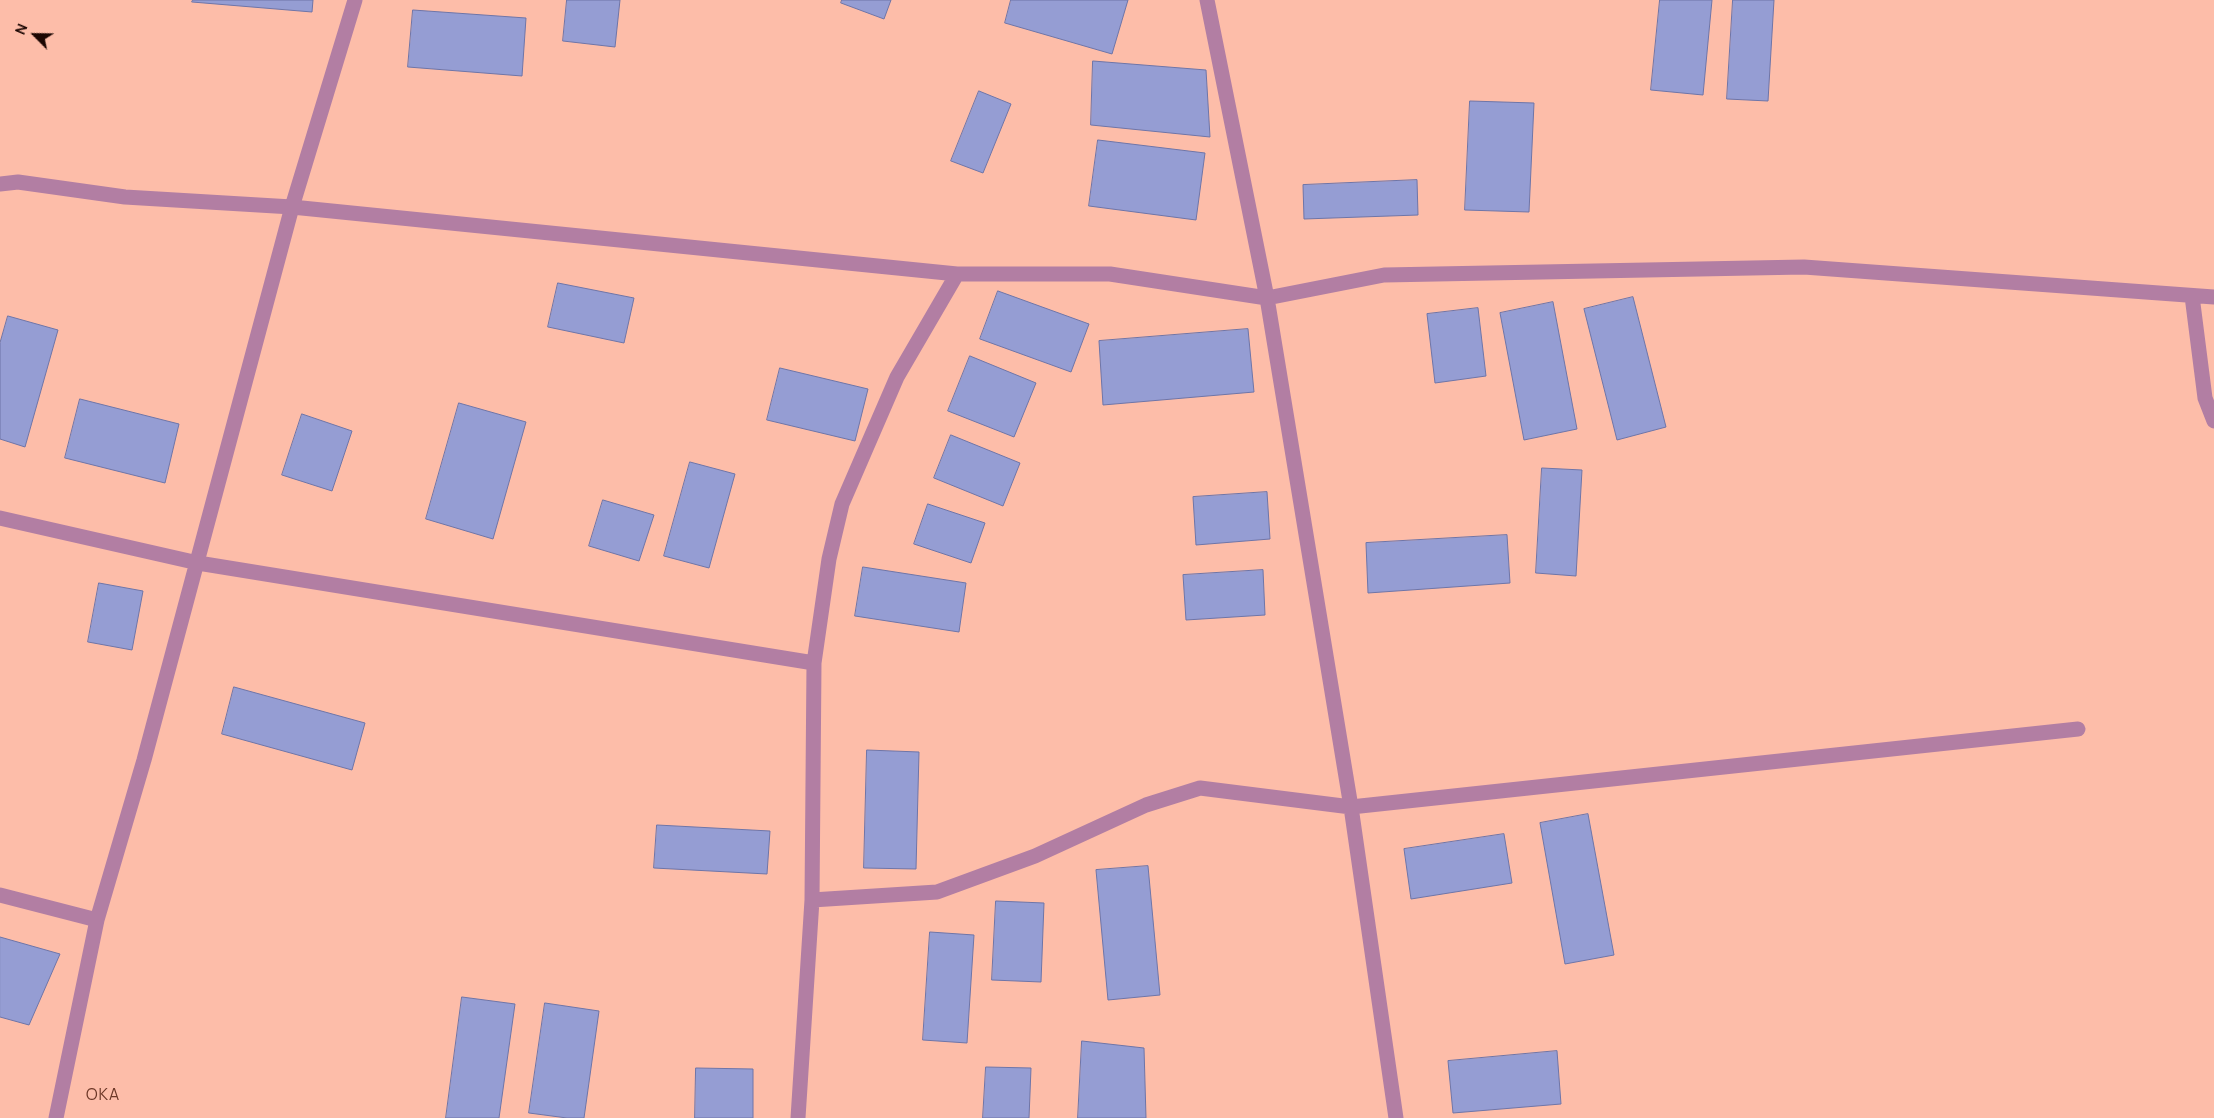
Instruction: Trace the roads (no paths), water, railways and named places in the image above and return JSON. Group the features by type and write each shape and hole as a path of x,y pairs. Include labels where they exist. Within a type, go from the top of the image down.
{"street":[{"path":"56,1118 97,920 144,760 198,563 292,207 355,0"},
{"path":"1207,0 1267,298 1351,807 1396,1118"},
{"path":"0,184 18,182 125,197 292,207 957,274 1110,274 1267,298 1384,274 1804,267 2214,297"},
{"path":"798,1118 812,900 814,663 829,559 842,504 896,377 957,274"},
{"path":"2192,296 2205,398 2214,421"},
{"path":"0,518 198,563 814,663"},
{"path":"812,900 937,892 1035,856 1146,805 1200,788 1351,807 2078,728"},
{"path":"0,895 97,920"}],"district":[{"name":"OKA","path":"103,1096"}]}
